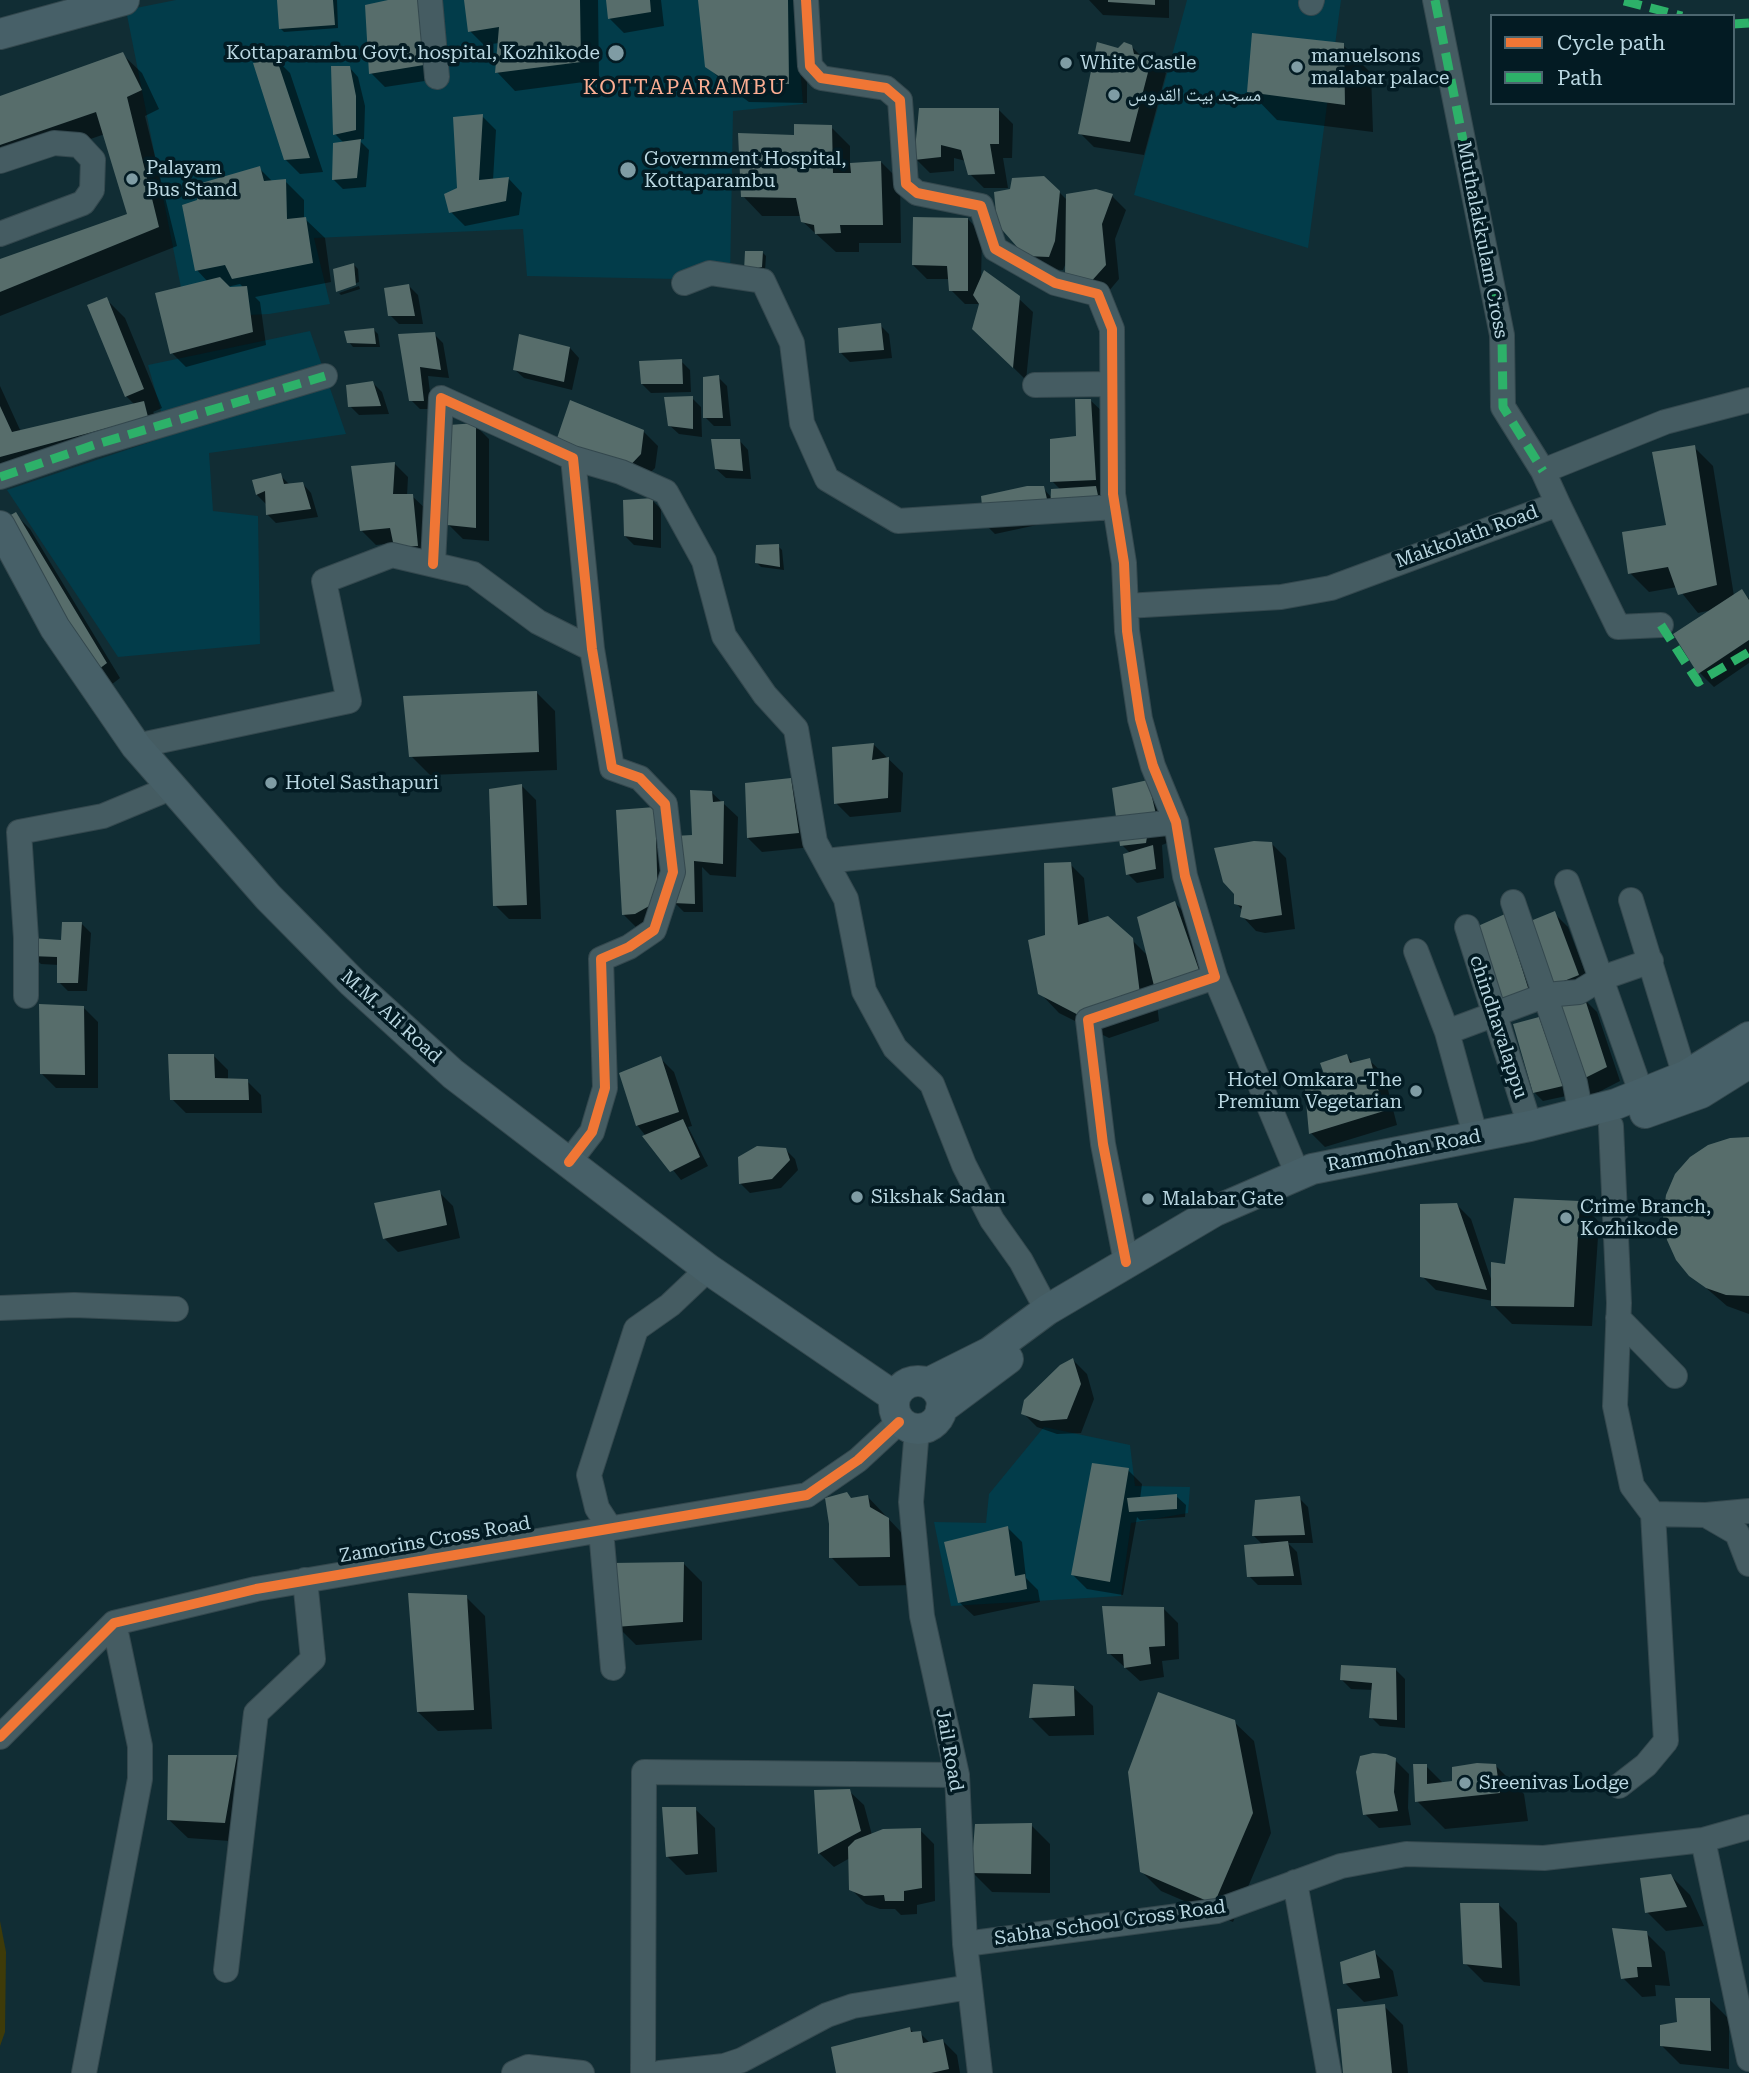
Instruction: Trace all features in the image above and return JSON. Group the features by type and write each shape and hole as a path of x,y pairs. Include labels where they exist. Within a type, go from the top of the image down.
{"main road":[{"path":"0,14 50,0"},
{"path":"0,34 124,0"},
{"name":"M.M. Ali Road","path":"0,526 55,628 136,746 268,897 352,983 453,1074 904,1416"},
{"name":"Rammohan Road","path":"941,1409 1129,1277 1219,1223 1316,1182 1611,1126 1749,1037"},
{"name":"Rammohan Road","path":"928,1382 990,1352 1047,1310 1125,1262 1215,1212 1298,1175 1363,1157 1476,1138 1651,1098 1701,1093 1749,1063"},
{"path":"916,1380 928,1382 939,1394 941,1409 936,1419 928,1426 904,1416 904,1385 916,1380"}],"street":[{"path":"430,0 437,77"},
{"path":"806,0 810,66 821,78 886,88 900,100 906,184 918,193 981,206 995,249 1055,283 1098,294 1112,329 1115,507 1124,563 1126,606 1140,719 1153,766 1176,822 1185,876 1215,977 1298,1175"},
{"name":"Muthalakkulam Cross","path":"1435,0 1502,335 1503,407 1543,471"},
{"path":"0,161 54,143 79,145 93,160 92,190 83,203 0,234"},
{"path":"684,283 710,273 763,281 792,343 802,423 827,480 898,521 1115,507"},
{"path":"0,477 94,444 326,376"},
{"path":"1035,385 1112,384"},
{"path":"433,564 442,398 573,458 621,472 666,492 704,561 724,636 765,695 796,729 815,842 846,899 864,991 895,1048 932,1084 964,1165 992,1220 1021,1261 1047,1310"},
{"path":"1543,471 1665,422 1749,400"},
{"path":"569,1162 592,1132 605,1088 601,959 629,947 654,930 673,872 666,804 640,778 612,768 592,649 573,458"},
{"name":"Makkolath Road","path":"1126,606 1281,597 1331,588 1558,504 1543,471"},
{"path":"1558,504 1618,627 1661,625"},
{"path":"136,746 349,701 324,581 392,555 473,574 538,622 592,649"},
{"path":"26,996 26,938 19,832 103,816 173,787"},
{"path":"826,861 1176,822"},
{"path":"1567,882 1602,978 1651,1098"},
{"path":"1631,900 1685,1076"},
{"path":"1513,902 1575,1083 1581,1114"},
{"name":"chindhavalappu","path":"1467,927 1530,1126"},
{"path":"1416,951 1447,1032 1476,1138"},
{"path":"1447,1032 1546,995 1579,992 1602,978 1651,961"},
{"path":"1125,1262 1103,1144 1088,1020 1215,977"},
{"path":"1611,1126 1618,1318 1615,1406 1632,1486 1653,1514 1666,1741 1646,1765 1619,1786"},
{"path":"613,1668 605,1529 589,1475 636,1329 670,1305 708,1269"},
{"path":"0,1308 74,1305 176,1310"},
{"path":"1618,1318 1675,1376"},
{"name":"Zamorins Cross Road","path":"114,1623 256,1589 807,1495 858,1460 904,1416"},
{"name":"Jail Road","path":"904,1416 922,1616 957,1774 965,1944 980,2073"},
{"path":"1653,1514 1749,1511"},
{"path":"1706,1514 1737,1533 1749,1564"},
{"path":"226,1970 256,1713 313,1659 305,1580"},
{"path":"0,1737 114,1623"},
{"path":"83,2073 140,1779 140,1746 114,1623"},
{"path":"643,2073 644,1772 957,1774"},
{"name":"Sabha School Cross Road","path":"965,1944 1217,1911 1341,1866 1406,1854 1544,1858 1703,1840 1749,1827"},
{"path":"1703,1840 1746,2026 1749,2059"},
{"path":"1295,1882 1329,2073"},
{"path":"660,2073 724,2066 742,2060 827,2015 852,2006 970,1987"},
{"path":"514,2073 528,2067 582,2073"}],"shaded area":[{"path":"176,0 795,0 803,104 733,111 730,280 527,276 523,229 314,238 330,304 269,314 187,318 126,10"},
{"path":"1187,0 1341,0 1308,248 1134,195"},
{"path":"310,331 346,434 209,453 213,511 258,516 260,644 118,657 7,490 168,436 148,365"},
{"path":"1044,1427 1130,1445 1135,1486 1190,1487 1188,1513 1131,1523 1121,1596 951,1606 934,1522 986,1523 989,1494"},
{"path":"0,1921 6,1952 5,2032 0,2046"}],"building":[{"path":"277,0 333,0 335,25 279,29"},
{"path":"388,0 422,0 424,65 369,74 365,5"},
{"path":"464,0 580,0 581,62 495,73 499,27 468,32"},
{"path":"606,0 650,0 651,12 608,19"},
{"path":"698,0 788,0 789,84 729,83 705,67"},
{"path":"1155,0 1155,5 1108,2"},
{"name":"manuelsons malabar palace","path":"1252,33 1344,43 1345,105 1247,92"},
{"name":"مسجد بیت القدوس","path":"1097,42 1118,48 1124,42 1132,45 1134,54 1152,57 1130,142 1078,134"},
{"name":"Palayam Bus Stand","path":"123,52 142,90 127,97 159,227 0,292 0,259 127,214 96,112 0,145 0,96"},
{"path":"276,57 310,158 284,160 253,63"},
{"path":"331,66 350,66 356,96 356,130 333,135"},
{"path":"919,108 999,108 999,144 990,144 995,174 968,175 961,150 941,145 941,157 914,160"},
{"path":"483,114 479,180 509,177 506,201 449,213 444,194 457,188 453,117"},
{"path":"794,124 832,125 833,173 851,173 850,163 881,161 883,225 840,225 841,233 815,234 814,225 801,222 796,198 741,197 738,133 794,135"},
{"path":"361,139 357,178 332,180 333,143"},
{"path":"260,166 264,181 286,179 287,219 306,217 313,263 232,279 225,265 195,271 182,205 197,200 198,184"},
{"path":"1044,176 1060,191 1055,241 1049,257 1025,256 997,224 994,192 1010,189 1012,178"},
{"path":"1096,189 1113,194 1102,224 1106,265 1088,285 1065,277 1066,194"},
{"path":"913,217 968,218 968,291 949,291 947,266 912,265"},
{"path":"745,251 763,251 762,267 744,271"},
{"path":"354,263 356,285 336,292 333,269"},
{"path":"984,270 1020,296 1013,368 972,329 979,304 973,295"},
{"path":"220,277 230,287 247,286 253,332 170,354 155,293"},
{"path":"409,284 415,316 388,316 384,288"},
{"path":"107,297 144,389 125,397 87,305"},
{"path":"881,323 884,350 839,353 838,328"},
{"path":"374,328 376,344 347,343 344,331"},
{"path":"435,332 441,370 420,367 424,401 409,401 398,334"},
{"path":"519,334 570,347 564,382 513,370"},
{"path":"682,359 683,384 641,384 639,361"},
{"path":"719,375 723,418 703,418 703,377"},
{"path":"373,381 381,406 348,407 346,385"},
{"path":"693,396 693,429 668,426 664,397"},
{"path":"1075,399 1091,399 1096,480 1050,482 1050,439 1076,436"},
{"path":"570,400 644,430 641,454 622,474 552,453"},
{"path":"144,401 148,417 0,457 0,406 12,432"},
{"path":"476,423 476,528 447,525 449,425"},
{"path":"711,439 740,439 743,471 715,469"},
{"path":"1695,445 1717,585 1678,595 1668,567 1628,574 1622,532 1666,525 1652,452"},
{"path":"395,462 393,494 413,494 418,546 394,547 390,528 360,531 351,466"},
{"path":"281,473 284,484 303,482 311,509 266,515 265,491 256,495 252,480"},
{"path":"1027,486 1044,486 1050,512 984,525 981,496"},
{"path":"1096,486 1100,505 1050,512 1051,489"},
{"path":"653,498 653,540 624,536 623,500"},
{"path":"16,512 107,663 95,672 0,521"},
{"path":"779,544 780,567 755,563 756,545"},
{"path":"1742,589 1749,600 1749,640 1698,674 1673,634"},
{"path":"537,691 539,752 409,757 403,696"},
{"path":"874,743 872,760 889,757 888,798 834,804 832,747"},
{"path":"791,778 799,833 747,838 745,783"},
{"path":"1148,780 1159,827 1148,831 1146,843 1120,846 1112,788"},
{"path":"522,784 527,905 493,906 489,789"},
{"path":"690,790 712,791 713,802 724,801 723,864 694,861 695,904 673,903 674,836 692,835"},
{"path":"655,807 658,901 635,914 622,915 616,810"},
{"path":"1254,841 1272,842 1282,915 1250,920 1240,917 1242,906 1234,904 1234,894 1223,882 1214,848"},
{"path":"1153,845 1156,869 1126,875 1123,854"},
{"path":"1071,862 1078,925 1108,916 1133,938 1141,1002 1088,1020 1038,994 1028,940 1045,935 1044,863"},
{"path":"1175,901 1199,970 1155,990 1137,917"},
{"path":"1555,911 1579,975 1549,987 1528,922"},
{"path":"1505,914 1530,994 1502,1003 1478,926"},
{"path":"62,922 82,922 78,983 57,983 57,957 30,956 31,938 61,940"},
{"path":"1584,996 1607,1067 1575,1083 1558,1005"},
{"path":"39,1004 84,1006 85,1075 40,1074"},
{"path":"1539,1017 1563,1086 1533,1093 1513,1024"},
{"path":"168,1054 214,1054 215,1078 248,1079 249,1100 170,1100"},
{"path":"1347,1054 1350,1063 1370,1058 1384,1111 1309,1134 1304,1079 1324,1074 1320,1063"},
{"path":"661,1056 679,1112 636,1126 619,1073"},
{"path":"683,1119 700,1157 670,1172 642,1136"},
{"path":"1749,1137 1749,1296 1726,1295 1706,1288 1689,1276 1676,1260 1667,1240 1663,1217 1666,1195 1675,1174 1690,1157 1708,1145 1730,1138"},
{"path":"757,1146 786,1148 790,1160 772,1179 739,1184 738,1157"},
{"path":"440,1190 447,1225 383,1239 374,1203"},
{"path":"1514,1198 1580,1201 1574,1307 1491,1306 1491,1262 1505,1264"},
{"path":"1457,1203 1487,1290 1420,1277 1420,1204"},
{"path":"1073,1358 1081,1384 1067,1419 1041,1421 1021,1414 1024,1400 1060,1365"},
{"path":"1092,1463 1129,1468 1110,1582 1071,1575"},
{"path":"847,1492 851,1498 868,1495 870,1507 889,1518 890,1557 829,1558 829,1524 825,1498"},
{"path":"1177,1494 1177,1509 1129,1512 1127,1498"},
{"path":"1300,1496 1305,1535 1252,1536 1255,1500"},
{"path":"1008,1526 1015,1576 1025,1574 1027,1589 958,1603 944,1542"},
{"path":"1288,1541 1294,1576 1247,1577 1244,1545"},
{"path":"684,1562 683,1622 615,1627 611,1563"},
{"path":"408,1593 467,1595 474,1710 417,1712"},
{"path":"1102,1606 1164,1607 1165,1646 1149,1647 1151,1664 1124,1668 1123,1654 1107,1654"},
{"path":"1341,1665 1396,1668 1397,1720 1369,1718 1372,1683 1340,1680"},
{"path":"1033,1684 1074,1686 1075,1716 1029,1718"},
{"path":"1158,1692 1235,1720 1253,1813 1214,1904 1140,1872 1128,1772"},
{"path":"1373,1753 1396,1758 1394,1792 1398,1811 1363,1815 1356,1772 1360,1756"},
{"path":"168,1755 237,1755 225,1823 167,1820"},
{"name":"Sreenivas Lodge","path":"1477,1763 1496,1764 1500,1793 1415,1802 1413,1764 1427,1764 1427,1784 1452,1781 1452,1767"},
{"path":"850,1789 861,1831 818,1854 814,1790"},
{"path":"662,1807 696,1807 698,1854 666,1857"},
{"path":"1032,1823 1031,1874 971,1873 975,1824"},
{"path":"921,1828 922,1888 904,1891 904,1901 885,1901 884,1895 864,1896 849,1890 848,1847 855,1840 883,1829"},
{"path":"1671,1874 1687,1907 1645,1913 1640,1878"},
{"path":"1460,1903 1499,1903 1502,1968 1463,1964"},
{"path":"1612,1928 1647,1931 1652,1967 1637,1967 1638,1977 1621,1979"},
{"path":"1375,1950 1380,1978 1343,1984 1340,1962"},
{"path":"1675,1998 1710,1998 1711,2051 1660,2046 1660,2025 1677,2022"},
{"path":"1385,2004 1392,2073 1343,2073 1337,2009"},
{"path":"910,2027 911,2032 921,2031 923,2043 943,2039 949,2069 931,2073 836,2073 831,2047"}],"marked path":[{"path":"1435,0 1502,335 1503,407 1543,471"},
{"path":"1624,1 1674,14"},
{"path":"1735,24 1749,23"},
{"path":"0,477 94,445 325,376"},
{"path":"1661,625 1698,682 1749,652"}],"cycle path":[{"path":"806,0 810,66 821,78 886,88 900,100 906,184 917,193 981,206 995,249 1055,283 1098,294 1112,329 1113,494 1124,563 1127,631 1140,719 1153,766 1176,822 1185,876 1215,977 1088,1020 1103,1144 1126,1262"},
{"path":"433,564 441,398 573,458 592,649 612,768 640,778 665,804 673,872 654,930 629,947 601,959 605,1088 592,1132 569,1162"},
{"path":"0,1737 114,1623 256,1589 807,1495 858,1460 899,1422"}],"place":[{"name":"Kottaparambu Govt. hospital, Kozhikode","path":"616,53"},
{"name":"White Castle","path":"1066,63"},
{"name":"manuelsons malabar palace","path":"1297,67"},
{"name":"مسجد بیت القدوس","path":"1114,95"},
{"name":"Government Hospital, Kottaparambu","path":"628,170"},
{"name":"Palayam Bus Stand","path":"132,179"},
{"name":"Hotel Sasthapuri","path":"271,783"},
{"name":"Hotel Omkara -The Premium Vegetarian","path":"1416,1091"},
{"name":"Sikshak Sadan","path":"857,1197"},
{"name":"Malabar Gate","path":"1148,1199"},
{"name":"Crime Branch, Kozhikode","path":"1566,1218"},
{"name":"Sreenivas Lodge","path":"1465,1783"}],"district":[{"name":"KOTTAPARAMBU","path":"685,88"}]}
